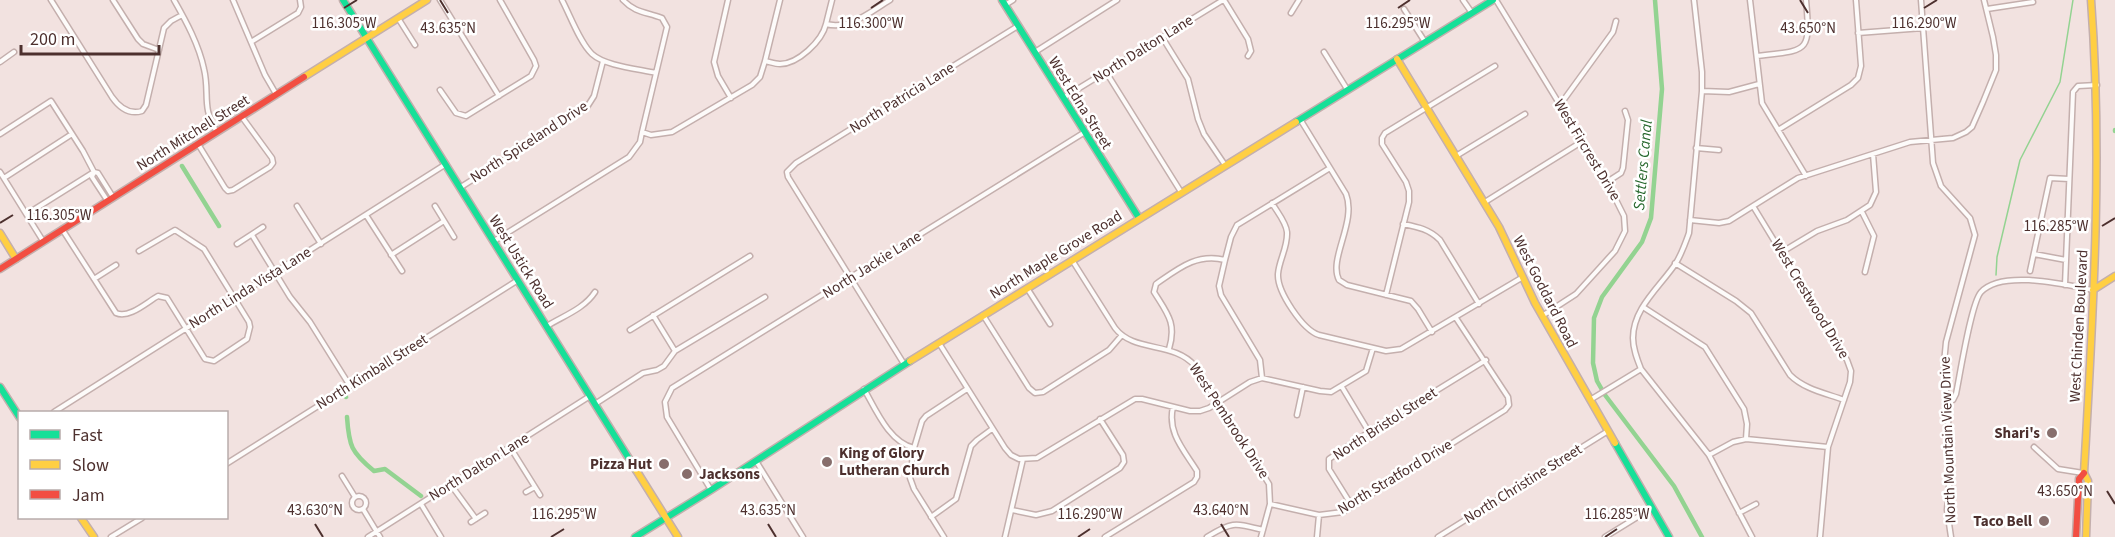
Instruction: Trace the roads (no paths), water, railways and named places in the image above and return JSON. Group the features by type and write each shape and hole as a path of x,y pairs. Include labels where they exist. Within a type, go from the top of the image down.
{"main road":[{"name":"West Ustick Road","path":"343,0 678,537"},
{"name":"North Mitchell Street","path":"0,269 427,0"},
{"name":"North Maple Grove Road","path":"635,537 904,364 1347,89 1495,0"},
{"name":"West Chinden Boulevard","path":"2086,537 2088,480 2084,473 2098,180 2098,84 2091,0"},
{"name":"West Edna Street","path":"1003,2 1138,218"},
{"name":"West Goddard Road","path":"1397,59 1485,202 1542,316 1669,537"},
{"path":"0,233 16,259"},
{"path":"2093,290 2115,276"},
{"path":"0,387 18,415"},
{"name":"West Chinden Boulevard","path":"2076,537 2079,479 2084,473"},
{"path":"82,519 94,537"}],"street":[{"path":"51,0 115,101 130,112 142,111 146,105 167,24 182,15"},
{"path":"113,0 138,39 143,44 159,50"},
{"path":"174,0 203,62 208,116 217,133"},
{"path":"233,0 265,75 277,95"},
{"path":"251,42 298,13 302,7 300,0"},
{"path":"440,0 499,96"},
{"path":"440,90 452,110 460,116 471,114 531,76 536,66 534,60 500,0"},
{"path":"562,0 593,56 603,61 656,73"},
{"path":"494,241 629,157 640,142 667,27 665,21 658,16 638,12 630,8 623,0"},
{"path":"728,0 714,62 718,76 731,98"},
{"path":"642,132 651,135 672,132 756,82 763,71 780,0"},
{"path":"765,61 780,64 791,61 820,41 832,0"},
{"path":"826,24 845,26 890,0"},
{"path":"1003,2 1013,0"},
{"path":"1035,53 1117,0"},
{"path":"1224,0 1248,39 1251,51 1248,56"},
{"name":"North Dalton Lane","path":"1063,98 1224,0"},
{"path":"1291,13 1299,0"},
{"path":"1463,0 1472,13"},
{"name":"West Fircrest Drive","path":"1495,0 1583,141 1624,216 1625,231 1620,246 1576,294 1542,316"},
{"path":"1694,0 1702,91 1690,220 1684,248 1676,263 1642,307 1636,319 1633,338 1635,354 1641,369 1709,455 1752,537"},
{"path":"1750,0 1762,103 1806,176"},
{"path":"1757,56 1791,52 1803,46 1809,34 1806,0"},
{"path":"1778,130 1851,85 1858,78 1861,66 1856,0"},
{"name":"North Mountain View Drive","path":"1921,0 1933,163 1941,186 1970,218 1975,235 1946,342 1944,363 1951,464 1947,510 1951,537"},
{"path":"1690,220 1719,223 1729,221 1798,178 1910,142 1953,138 1966,132 1972,126 1996,70 1996,55 1984,0"},
{"path":"1987,9 2032,2"},
{"path":"1404,9 1425,42"},
{"path":"398,18 415,45"},
{"path":"1560,105 1613,32 1616,21"},
{"name":"North Patricia Lane","path":"850,278 787,172 796,163 1018,26"},
{"path":"1858,33 1923,28"},
{"path":"1162,37 1188,79 1204,134 1225,165"},
{"path":"0,62 14,52"},
{"path":"1324,52 1347,89"},
{"name":"North Spiceland Drive","path":"461,187 587,108 594,96 603,61"},
{"path":"1386,295 1409,191 1382,144 1382,138 1385,133 1495,66"},
{"path":"1106,72 1180,192"},
{"path":"1702,91 1729,92 1759,84"},
{"path":"2065,285 2073,92 2079,85 2098,84"},
{"path":"0,134 51,101 94,172 92,177 110,199"},
{"path":"1607,182 1619,174 1623,168 1628,120 1625,111"},
{"path":"1456,156 1525,114"},
{"path":"198,144 225,188 228,191 233,190 273,163 266,149 259,143 242,117"},
{"path":"1300,118 1350,204 1336,267 1337,276 1347,285 1407,300 1415,305 1432,332"},
{"name":"North Jackie Lane","path":"711,490 667,417 665,402 672,388 1085,132"},
{"path":"4,178 72,134"},
{"path":"1485,202 1583,141"},
{"path":"1696,148 1719,150"},
{"path":"1782,252 1817,231 1846,220 1870,206 1875,197 1873,154"},
{"name":"North Linda Vista Lane","path":"56,411 447,164"},
{"path":"1262,378 1260,360 1221,295 1220,286 1231,237 1237,225 1330,168"},
{"path":"0,172 44,242"},
{"path":"27,214 94,172"},
{"path":"2030,272 2050,178 2069,179"},
{"path":"1272,203 1287,232 1278,281 1303,324 1314,333 1386,351 1401,350 1522,277"},
{"path":"297,206 321,244"},
{"path":"435,206 454,237"},
{"name":"West Crestwood Drive","path":"1753,206 1847,360 1851,371 1850,382 1828,447 1820,537"},
{"path":"1862,212 1874,236 1865,272"},
{"path":"366,215 402,272"},
{"path":"391,255 444,221"},
{"path":"1403,224 1433,232 1479,304"},
{"path":"237,244 263,227"},
{"path":"62,229 119,315 126,315 158,296 163,296 167,298 205,359 214,361 243,343 249,333 249,322 204,249 180,231 170,231 140,251"},
{"path":"252,234 290,297 310,322 350,386"},
{"path":"2034,254 2066,260"},
{"path":"630,330 750,256"},
{"path":"1169,349 1172,340 1172,325 1154,292 1155,286 1196,260 1208,257 1225,260"},
{"path":"983,315 1029,388 1035,393 1043,392 1109,350 1122,335 1072,260"},
{"path":"1676,263 1751,313 1796,381 1844,400"},
{"path":"94,279 116,265"},
{"path":"850,278 904,364"},
{"name":"North Kimball Street","path":"228,463 518,280"},
{"path":"1948,402 1953,400 1956,394 1976,303 1981,292 1994,284 2018,280 2093,290"},
{"path":"1027,288 1050,324"},
{"path":"547,326 581,307 590,300 595,292"},
{"path":"596,404 643,373 664,366 675,351 765,297"},
{"path":"1642,307 1705,347 1744,409 1748,424 1746,439"},
{"path":"653,315 675,351"},
{"path":"1456,318 1486,360"},
{"name":"West Pembrook Drive","path":"1122,335 1182,354 1192,362 1269,484 1270,504 1261,537"},
{"path":"939,343 1008,452 1023,459 1041,456 1135,399 1190,411 1200,411 1209,408 1250,382 1262,378 1325,392 1342,387 1367,370 1373,348"},
{"name":"North Stratford Drive","path":"1270,504 1319,515 1342,512 1505,410 1509,405 1508,397 1486,360"},
{"name":"North Bristol Street","path":"1352,506 1329,469 1328,464 1332,456 1486,360"},
{"path":"1589,400 1641,369"},
{"path":"1297,415 1303,387"},
{"path":"1342,387 1369,432"},
{"path":"864,389 894,438 914,448"},
{"path":"944,537 910,478 914,448 922,421 926,416 967,389"},
{"name":"North Dalton Lane","path":"368,537 591,396"},
{"path":"1105,537 1194,482 1197,477 1197,471 1174,435 1171,425 1173,407"},
{"path":"1012,510 1036,514 1052,511 1120,468 1124,462 1123,455 1100,419"},
{"path":"932,517 956,499 971,446 993,429"},
{"name":"North Christine Street","path":"1438,537 1608,431"},
{"path":"1709,455 1733,442 1746,439 1828,447"},
{"path":"510,447 540,495"},
{"path":"2034,447 2058,469 2084,473"},
{"path":"1005,537 1023,459"},
{"path":"755,460 803,537"},
{"path":"342,476 355,497"},
{"path":"451,485 476,519"},
{"path":"526,492 534,487"},
{"path":"360,496 364,499 366,503 363,509 358,510 352,507 351,502 355,497 360,496"},
{"path":"421,504 441,537"},
{"path":"1739,513 1756,504"},
{"path":"1605,537 1652,507"},
{"path":"363,509 380,537"},
{"path":"471,522 485,513"},
{"path":"1317,537 1319,515"},
{"path":"111,537 140,519"},
{"path":"1207,537 1230,524 1263,530"}],"waterway":[{"name":"Settlers Canal","path":"1655,0 1662,89 1651,218 1642,242 1602,297 1594,318 1593,363 1597,381 1605,395 1674,486 1702,537"},
{"path":"1996,275 1997,257 2020,160 2060,82 2073,0"},
{"path":"182,166 219,226"},
{"path":"347,417 350,442 360,459 374,471 385,469 421,496"}],"place":[{"name":"Shari's","path":"2052,433"},
{"name":"King of Glory Lutheran Church","path":"827,462"},
{"name":"Pizza Hut","path":"664,464"},
{"name":"Jacksons","path":"687,474"},
{"name":"Taco Bell","path":"2044,521"}]}
